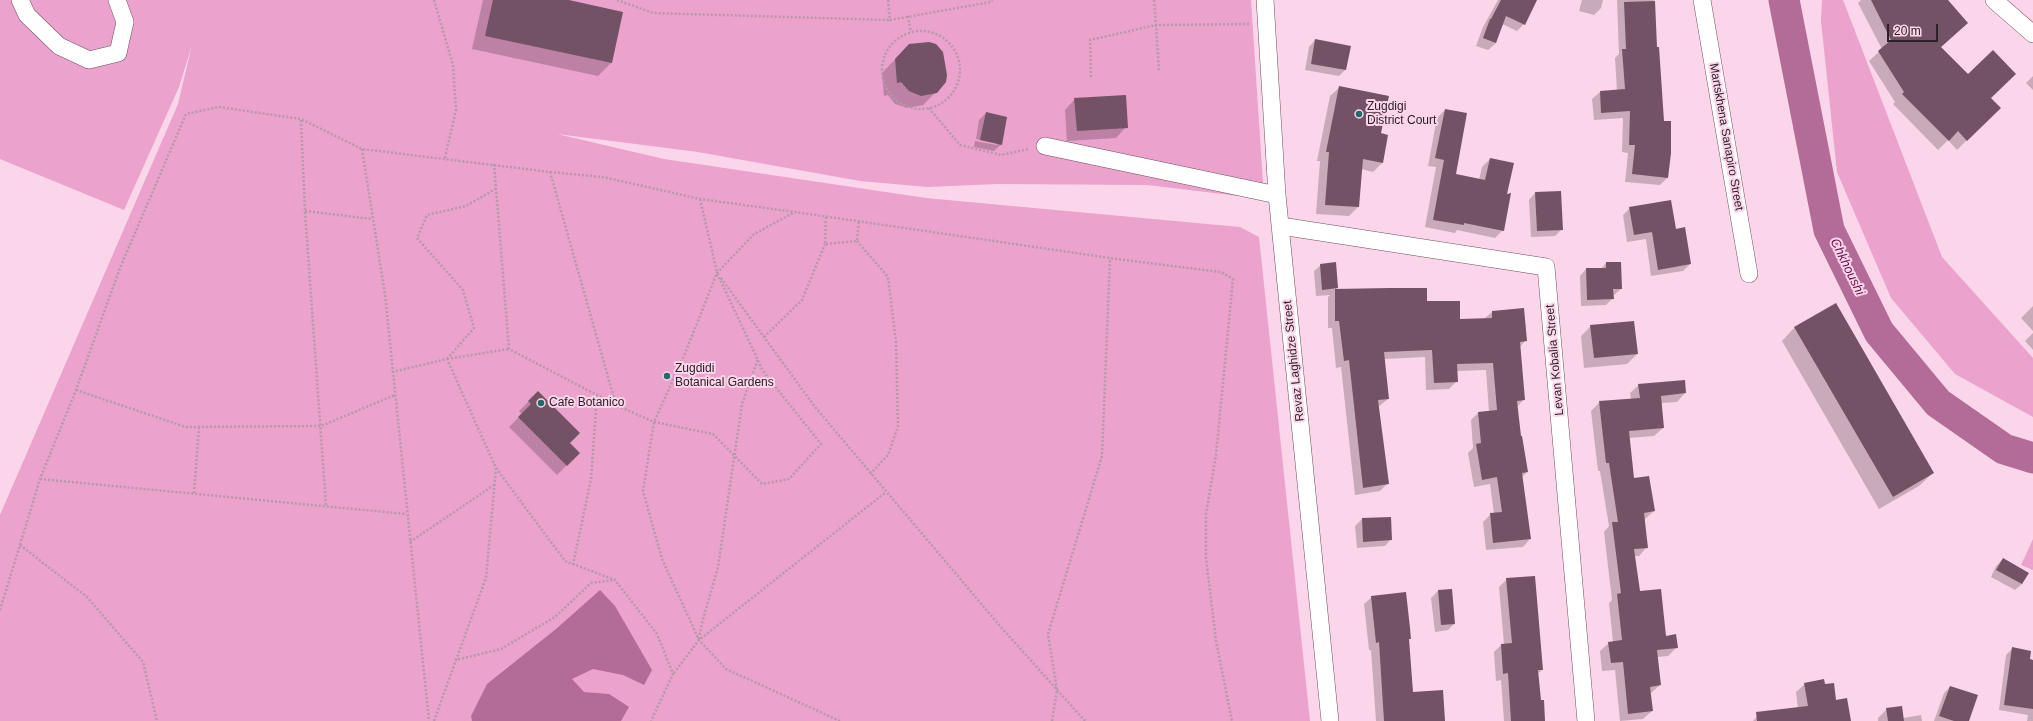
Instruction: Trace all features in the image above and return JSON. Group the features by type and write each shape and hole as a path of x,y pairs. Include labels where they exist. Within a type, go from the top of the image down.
{"street":[{"path":"20,0 27,15 59,46 89,60 118,53 126,22 117,0"},
{"name":"Revaz Laghidze Street","path":"1265,0 1277,195 1330,721"},
{"name":"Martskhena Sanapiro Street","path":"1702,0 1749,274"},
{"path":"1994,0 2033,34"},
{"path":"1045,146 1277,195"},
{"name":"Levan Kobalia Street","path":"1281,226 1546,267 1586,721"}],"path":[{"path":"434,0 453,65 456,110 445,158"},
{"path":"616,0 653,13 890,20 984,4 991,2 992,0"},
{"path":"888,0 890,20"},
{"path":"1154,0 1159,71"},
{"path":"908,16 911,32"},
{"path":"1090,77 1090,40 1156,25 1266,24"},
{"path":"924,31 936,34 946,40 954,50 959,61 960,73 957,85 950,96 940,104 929,108 915,108 909,106 892,96 885,85 882,72 884,59 889,47 899,38 911,32 924,31"},
{"path":"0,610 40,479 76,390 120,268 186,114 218,107 301,119 362,149 603,177 700,199 1110,258 1221,272 1233,279 1216,455 1206,514 1206,558 1216,641 1232,721"},
{"path":"929,108 960,146 1001,155 1045,146"},
{"path":"301,119 305,211 326,506"},
{"path":"362,149 385,294 406,514 429,721"},
{"path":"494,164 509,349"},
{"path":"550,172 616,405"},
{"path":"447,359 474,328 463,290 417,238 427,215 466,206 497,188"},
{"path":"392,372 447,359 509,349 597,396 654,422 713,434 762,484 789,480 822,444 763,371 717,272 700,199"},
{"path":"305,211 372,219"},
{"path":"795,212 754,234 717,272 686,351 654,422 643,492 662,559 699,640 726,669 840,721"},
{"path":"764,338 802,300 825,244 826,217"},
{"path":"860,221 857,241 888,277 896,342 898,426 888,455 870,474"},
{"path":"825,244 857,241"},
{"path":"1052,721 1057,690 1048,634 1102,456 1110,258"},
{"path":"717,272 815,407 870,474 1085,721"},
{"path":"447,359 496,468 565,562 615,580 657,634 674,674"},
{"path":"699,640 702,623 718,567 742,404 758,359"},
{"path":"76,390 186,427 321,426 395,395"},
{"path":"573,564 591,480 597,396"},
{"path":"194,493 199,427"},
{"path":"434,721 486,578 496,468"},
{"path":"40,479 406,514"},
{"path":"410,542 494,485"},
{"path":"651,721 674,674 699,640 886,492"},
{"path":"20,546 87,597 143,662 158,721"},
{"path":"456,660 501,649 555,617 591,583 615,580"}],"shaded area":[{"name":"Zugdidi Botanical Gardens","path":"0,0 1251,0 1264,199 1147,185 997,184 928,187 860,181 698,152 557,134 664,159 926,198 1240,227 1259,237 1310,721 0,721 0,515 178,104 192,45 179,87 124,210 0,159"},
{"path":"1822,0 1843,0 1942,257 2033,358 2033,417 1955,374 1891,298 1837,172 1821,21"},
{"path":"2033,539 2033,570 2021,565"},
{"path":"600,590 615,606 652,670 644,685 623,675 593,669 572,679 584,692 609,694 629,707 621,721 472,721 471,716 487,684 556,629"}],"building":[{"path":"493,0 569,0 623,12 612,63 485,36"},
{"path":"1501,0 1537,0 1525,25 1506,16 1496,43 1483,38 1490,19"},
{"path":"1871,0 1948,0 1968,23 1941,47 1968,74 1993,50 2016,74 1991,98 2001,108 1967,141 1958,131 1949,141 1902,94 1904,92 1878,51 1891,40"},
{"path":"1655,1 1657,47 1659,47 1664,121 1671,121 1671,153 1668,178 1632,174 1635,145 1629,145 1630,111 1601,113 1600,91 1625,89 1622,49 1626,49 1624,2"},
{"path":"1315,39 1351,46 1346,70 1311,64"},
{"path":"929,42 936,44 943,52 947,75 946,82 937,93 921,96 909,91 901,82 897,83 895,59 909,44"},
{"name":"Zugdigi District Court","path":"1339,86 1389,96 1381,133 1388,135 1383,163 1363,159 1359,207 1325,205 1329,152 1326,152"},
{"path":"1126,95 1128,128 1077,131 1074,98"},
{"path":"1445,109 1467,113 1456,174 1485,180 1490,158 1514,163 1507,194 1511,193 1504,231 1464,223 1464,225 1433,220 1444,160 1435,158"},
{"path":"986,112 1007,117 1002,145 980,140"},
{"path":"1561,191 1563,230 1537,231 1535,192"},
{"path":"1671,200 1676,229 1685,227 1691,264 1658,270 1652,232 1634,235 1629,207"},
{"path":"1336,262 1338,288 1322,290 1320,264"},
{"path":"1606,262 1621,262 1622,289 1613,289 1614,299 1587,300 1586,268 1606,268"},
{"path":"1427,288 1427,301 1460,301 1460,319 1492,318 1492,311 1524,308 1527,341 1520,342 1525,400 1517,401 1521,436 1528,472 1522,473 1531,539 1493,543 1490,513 1502,512 1497,477 1482,480 1476,444 1481,443 1478,412 1497,410 1493,363 1457,364 1458,382 1434,383 1432,350 1384,352 1389,399 1378,400 1389,484 1363,488 1349,360 1344,361 1339,321 1335,321 1335,289"},
{"path":"1836,303 1934,473 1893,497 1794,327"},
{"path":"1634,321 1638,354 1594,358 1590,325"},
{"path":"1685,380 1686,393 1661,396 1664,428 1629,431 1634,478 1649,476 1655,511 1644,513 1648,548 1634,549 1640,591 1661,589 1666,636 1676,634 1678,648 1657,650 1661,685 1650,687 1653,711 1628,714 1623,662 1611,663 1608,642 1622,640 1617,594 1621,593 1612,522 1618,522 1609,463 1606,463 1599,401 1640,398 1638,384"},
{"path":"538,391 580,433 570,443 580,453 567,466 518,417 531,404 528,401"},
{"path":"1391,517 1392,540 1363,542 1362,518"},
{"path":"2003,558 2029,573 2022,584 1996,570"},
{"path":"1535,576 1543,670 1538,670 1541,700 1544,700 1545,721 1511,721 1508,673 1503,674 1501,644 1512,643 1506,578"},
{"path":"1452,589 1455,624 1441,625 1438,590"},
{"path":"1406,592 1411,639 1409,639 1413,692 1443,690 1445,721 1384,721 1379,642 1376,643 1371,596"},
{"path":"2012,647 2031,651 2030,659 2033,660 2033,709 2004,705"},
{"path":"1824,679 1825,684 1834,683 1836,700 1847,698 1851,721 1757,721 1756,712 1808,706 1804,683"},
{"path":"1950,686 1978,695 1969,721 1954,721 1939,716"},
{"path":"1902,706 1904,721 1888,721 1886,708"}],"waterway":[{"name":"Chkhoushi","path":"1784,0 1829,230 1879,332 1938,403 2004,449 2033,458"}],"place":[{"name":"Zugdigi District Court","path":"1359,114"},
{"name":"Zugdidi Botanical Gardens","path":"667,376"},
{"name":"Cafe Botanico","path":"541,403"}]}
